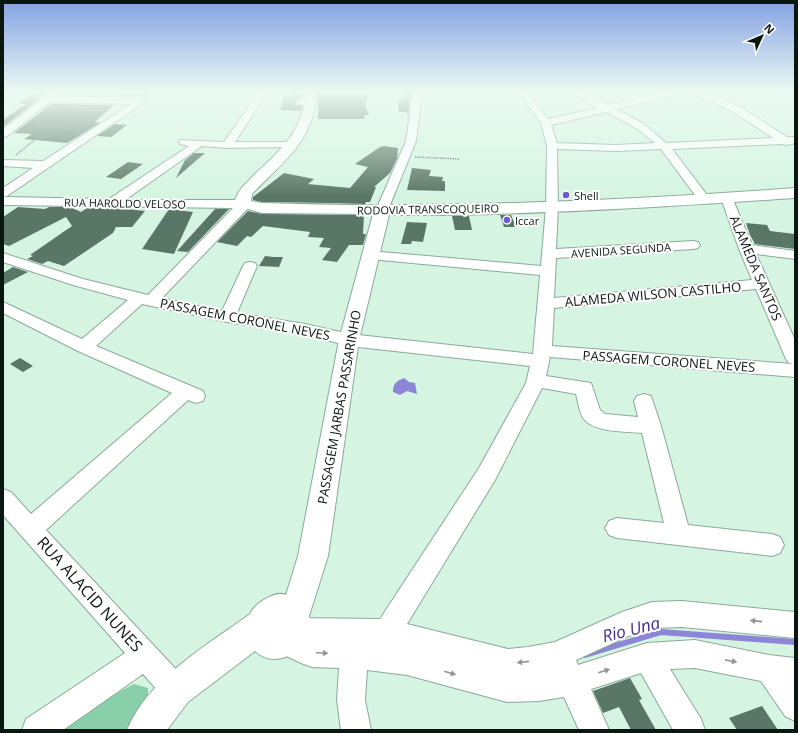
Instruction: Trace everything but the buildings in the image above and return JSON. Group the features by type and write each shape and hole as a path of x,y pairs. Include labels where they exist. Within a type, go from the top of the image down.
{"main road":[{"path":"246,204 243,200 245,192 291,145 300,134 302,127"},
{"name":"RODOVIA TRANSCOQUEIRO","path":"246,204 253,207 275,209 382,210 552,207 795,193"},
{"name":"PASSAGEM JARBAS PASSARINHO","path":"281,627 305,584 316,538 348,340 382,210"},
{"path":"145,730 176,690 212,664 281,627"}],"street":[{"path":"3,134 12,127"},
{"path":"3,192 103,127"},
{"path":"227,145 240,127"},
{"name":"PASSAGEM JARBAS PASSARINHO","path":"382,210 410,141 412,127"},
{"path":"356,730 351,700 363,656 386,632 487,474 539,365 552,207 552,146 547,127"},
{"path":"639,127 648,132 664,146 704,199"},
{"path":"766,127 792,143"},
{"path":"184,142 227,145 291,145"},
{"path":"552,146 616,148 792,143"},
{"path":"112,203 198,144"},
{"path":"4,163 45,165"},
{"name":"ALAMEDA SANTOS","path":"727,198 746,249 795,359"},
{"name":"RUA HAROLDO VELOSO","path":"3,201 217,205 246,204"},
{"path":"84,347 145,299 246,204"},
{"name":"AVENIDA SEGUNDA","path":"548,254 693,245"},
{"path":"746,249 795,255"},
{"path":"370,255 547,271"},
{"name":"PASSAGEM CORONEL NEVES","path":"3,257 78,282 145,299 227,317 305,329 348,340 539,365 795,371"},
{"path":"227,317 250,266"},
{"name":"ALAMEDA WILSON CASTILHO","path":"545,304 762,284"},
{"path":"3,307 84,347 191,394 31,529"},
{"path":"539,365 584,388 591,414 600,421 651,426"},
{"path":"644,400 680,535"},
{"name":"RUA ALACID NUNES","path":"3,499 176,690"},
{"path":"617,528 772,545"},
{"path":"281,627 301,649 312,653 363,656 407,661 507,688 539,686 562,665 622,625 652,615 682,614 795,625"},
{"path":"281,627 386,632 508,663 528,662 562,665 695,654 782,671 795,706"},
{"path":"37,730 145,656"},
{"path":"647,657 690,730"},
{"path":"562,665 594,730"}],"path":[{"path":"55,127 99,130"},
{"path":"4,163 42,134"},
{"path":"404,156 459,159"}],"green space":[{"path":"134,684 148,688 148,696 128,730 56,730 78,714"}],"shaded area":[{"path":"404,378 409,382 415,383 417,394 407,391 400,395 393,392 396,383"}],"waterway":[{"name":"Rio Una","path":"585,655 661,632 795,642"}],"place":[{"name":"Shell","path":"566,195"},
{"name":"Iccar","path":"507,220"}]}
